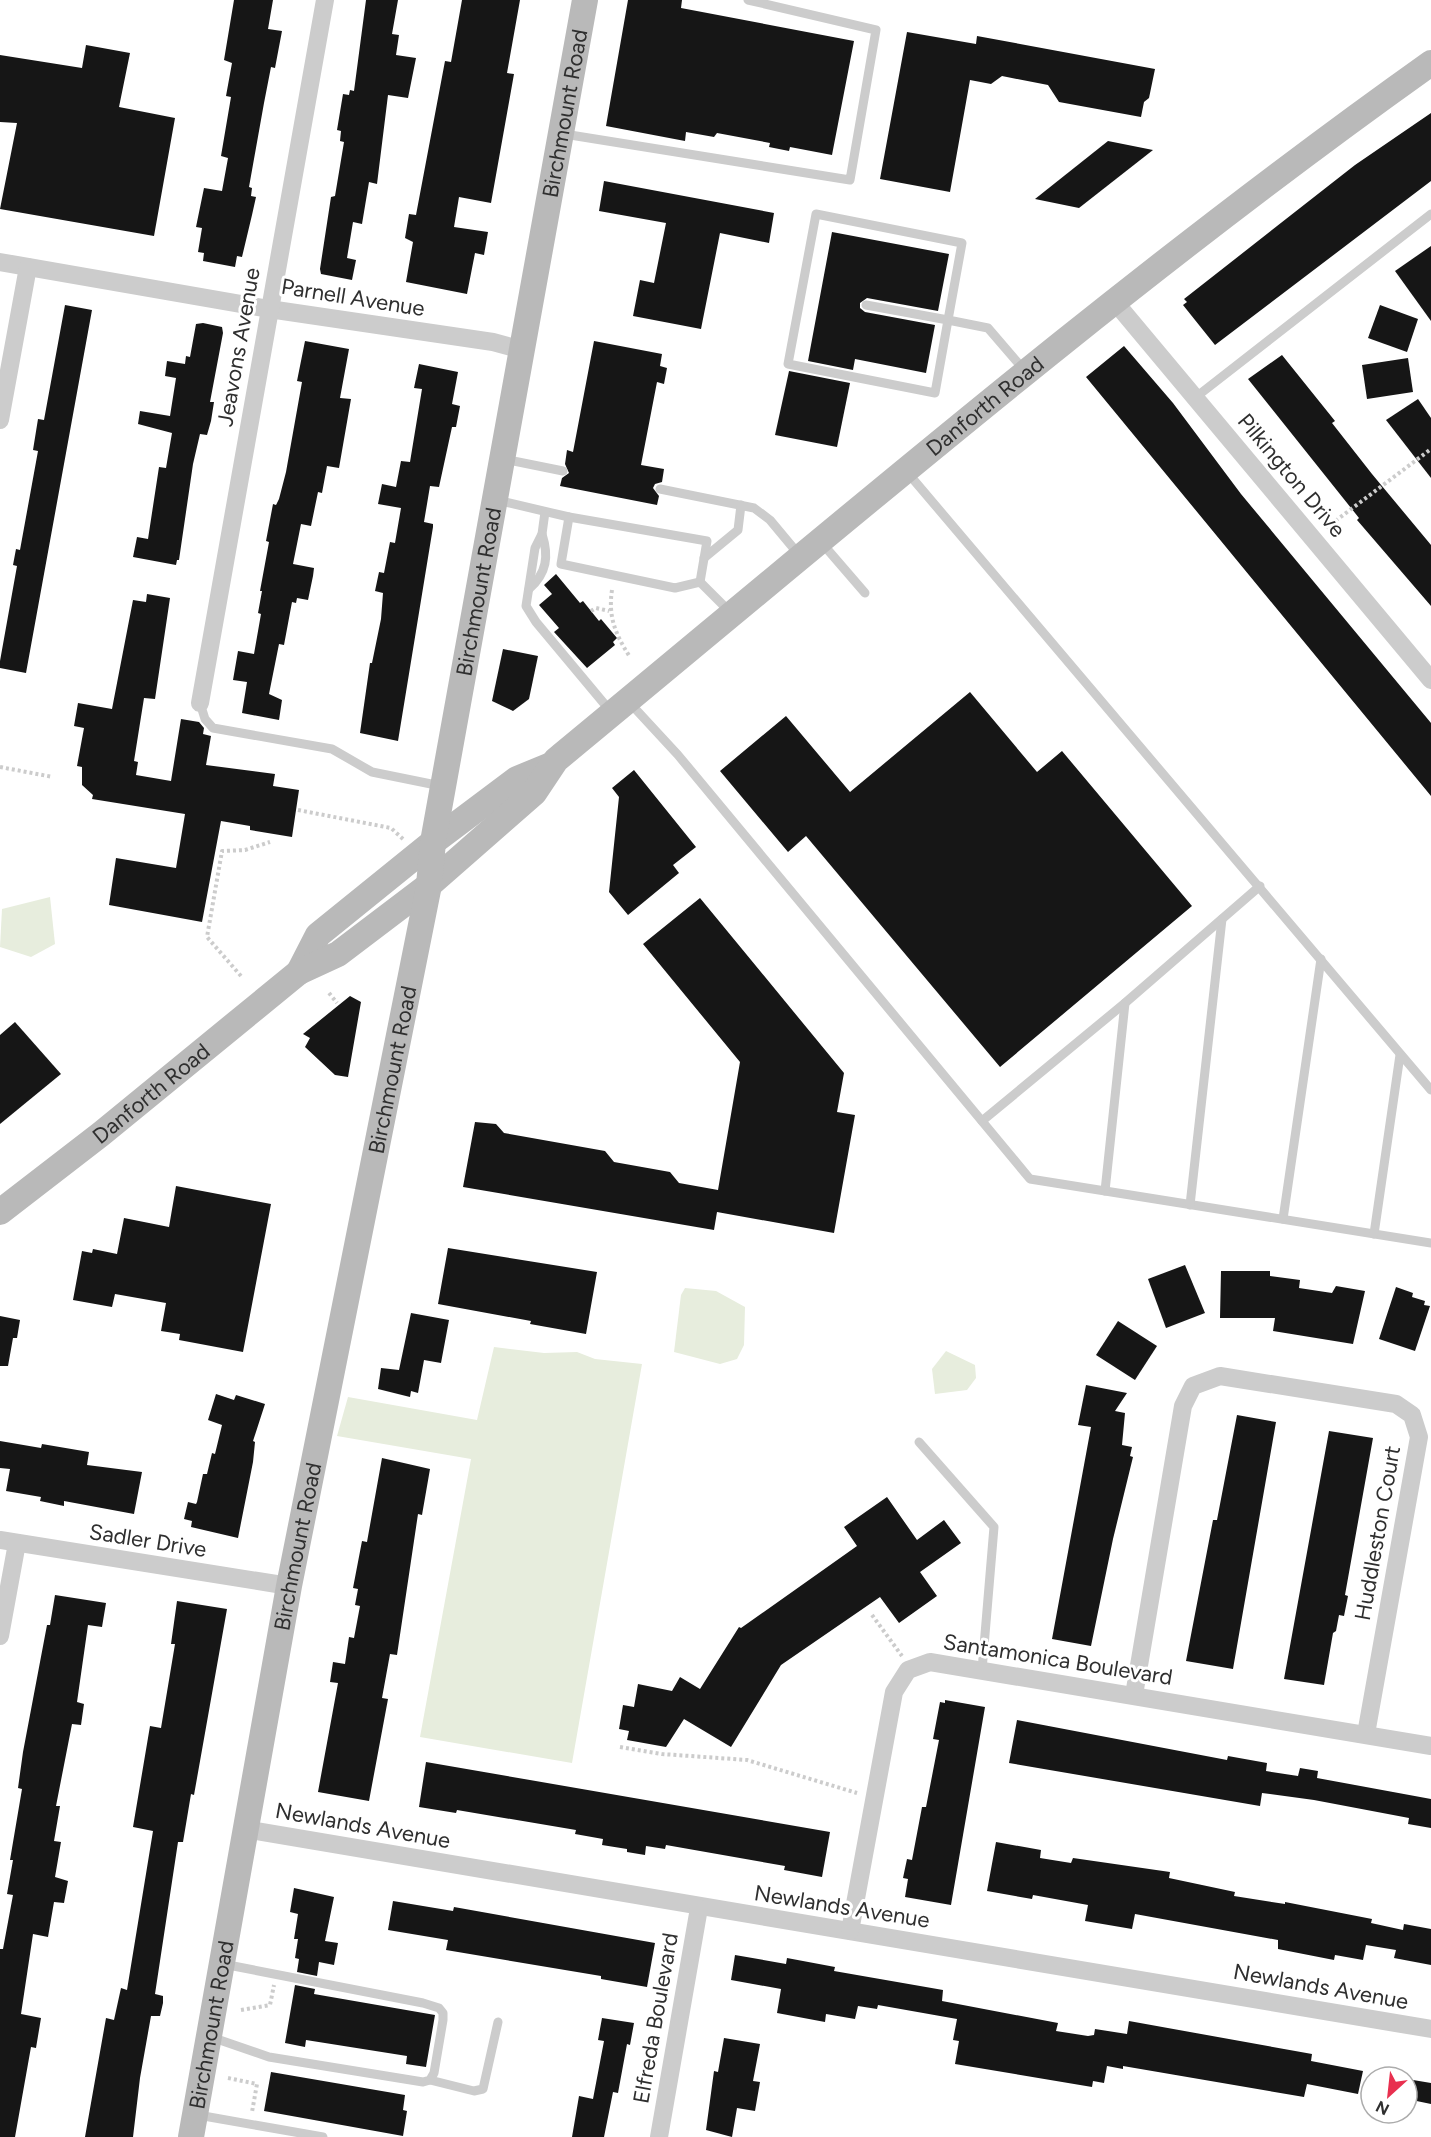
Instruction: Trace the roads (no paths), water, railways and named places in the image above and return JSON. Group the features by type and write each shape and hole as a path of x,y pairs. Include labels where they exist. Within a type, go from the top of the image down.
{"main road":[{"name":"Birchmount Road","path":"193,2126 289,1586 429,885 433,842 585,0"},
{"name":"Danforth Road","path":"299,972 318,935 433,842 517,779 551,765 1115,302 1314,147 1431,63"},
{"name":"Danforth Road","path":"0,1212 101,1134 299,972 338,954 429,885 534,793 551,765"}],"street":[{"name":"Jeavons Avenue","path":"200,703 324,0"},
{"name":"Parnell Avenue","path":"0,262 269,309 494,342 522,350"},
{"path":"0,420 28,267"},
{"name":"Pilkington Drive","path":"1115,302 1431,680"},
{"name":"Huddleston Court","path":"1134,1695 1183,1406 1193,1386 1220,1376 1396,1404 1412,1415 1419,1437 1366,1734"},
{"path":"0,1636 9,1542"},
{"name":"Sadler Drive","path":"9,1542 289,1586"},
{"name":"Santamonica Boulevard","path":"850,1931 894,1692 908,1670 930,1662 1431,1746"},
{"name":"Newlands Avenue","path":"244,1829 699,1908 850,1931 1431,2029"},
{"name":"Elfreda Boulevard","path":"659,2137 699,1908"}],"lane":[{"path":"561,133 850,180 876,30 748,0"},
{"path":"816,214 962,243 948,320 935,393 788,364 816,214"},
{"path":"1196,397 1431,214"},
{"path":"866,305 988,328 1026,373"},
{"path":"503,459 563,471"},
{"path":"907,472 1431,1090"},
{"path":"660,489 754,508 770,520 802,558"},
{"path":"496,500 569,517 707,541 700,582"},
{"path":"704,558 738,530 741,505"},
{"path":"545,512 542,534 535,548 526,606 536,622 620,707 678,755 1030,1179 1431,1243"},
{"path":"569,517 561,564 675,588 700,582"},
{"path":"821,542 865,593"},
{"path":"700,582 732,615"},
{"path":"200,703 205,719 213,728 332,749 372,772 443,787"},
{"path":"982,1120 1125,1004 1260,886"},
{"path":"1190,1204 1222,919"},
{"path":"1283,1220 1321,959"},
{"path":"1106,1191 1125,1004"},
{"path":"1374,1234 1400,1055"},
{"path":"919,1442 994,1527 982,1670"},
{"path":"222,1964 439,2008 443,2013 443,2020 434,2073 430,2080"},
{"path":"209,2036 269,2056 410,2081 430,2080 474,2091 483,2089 498,2022"},
{"path":"193,2126 250,2124 322,2137"}]}
